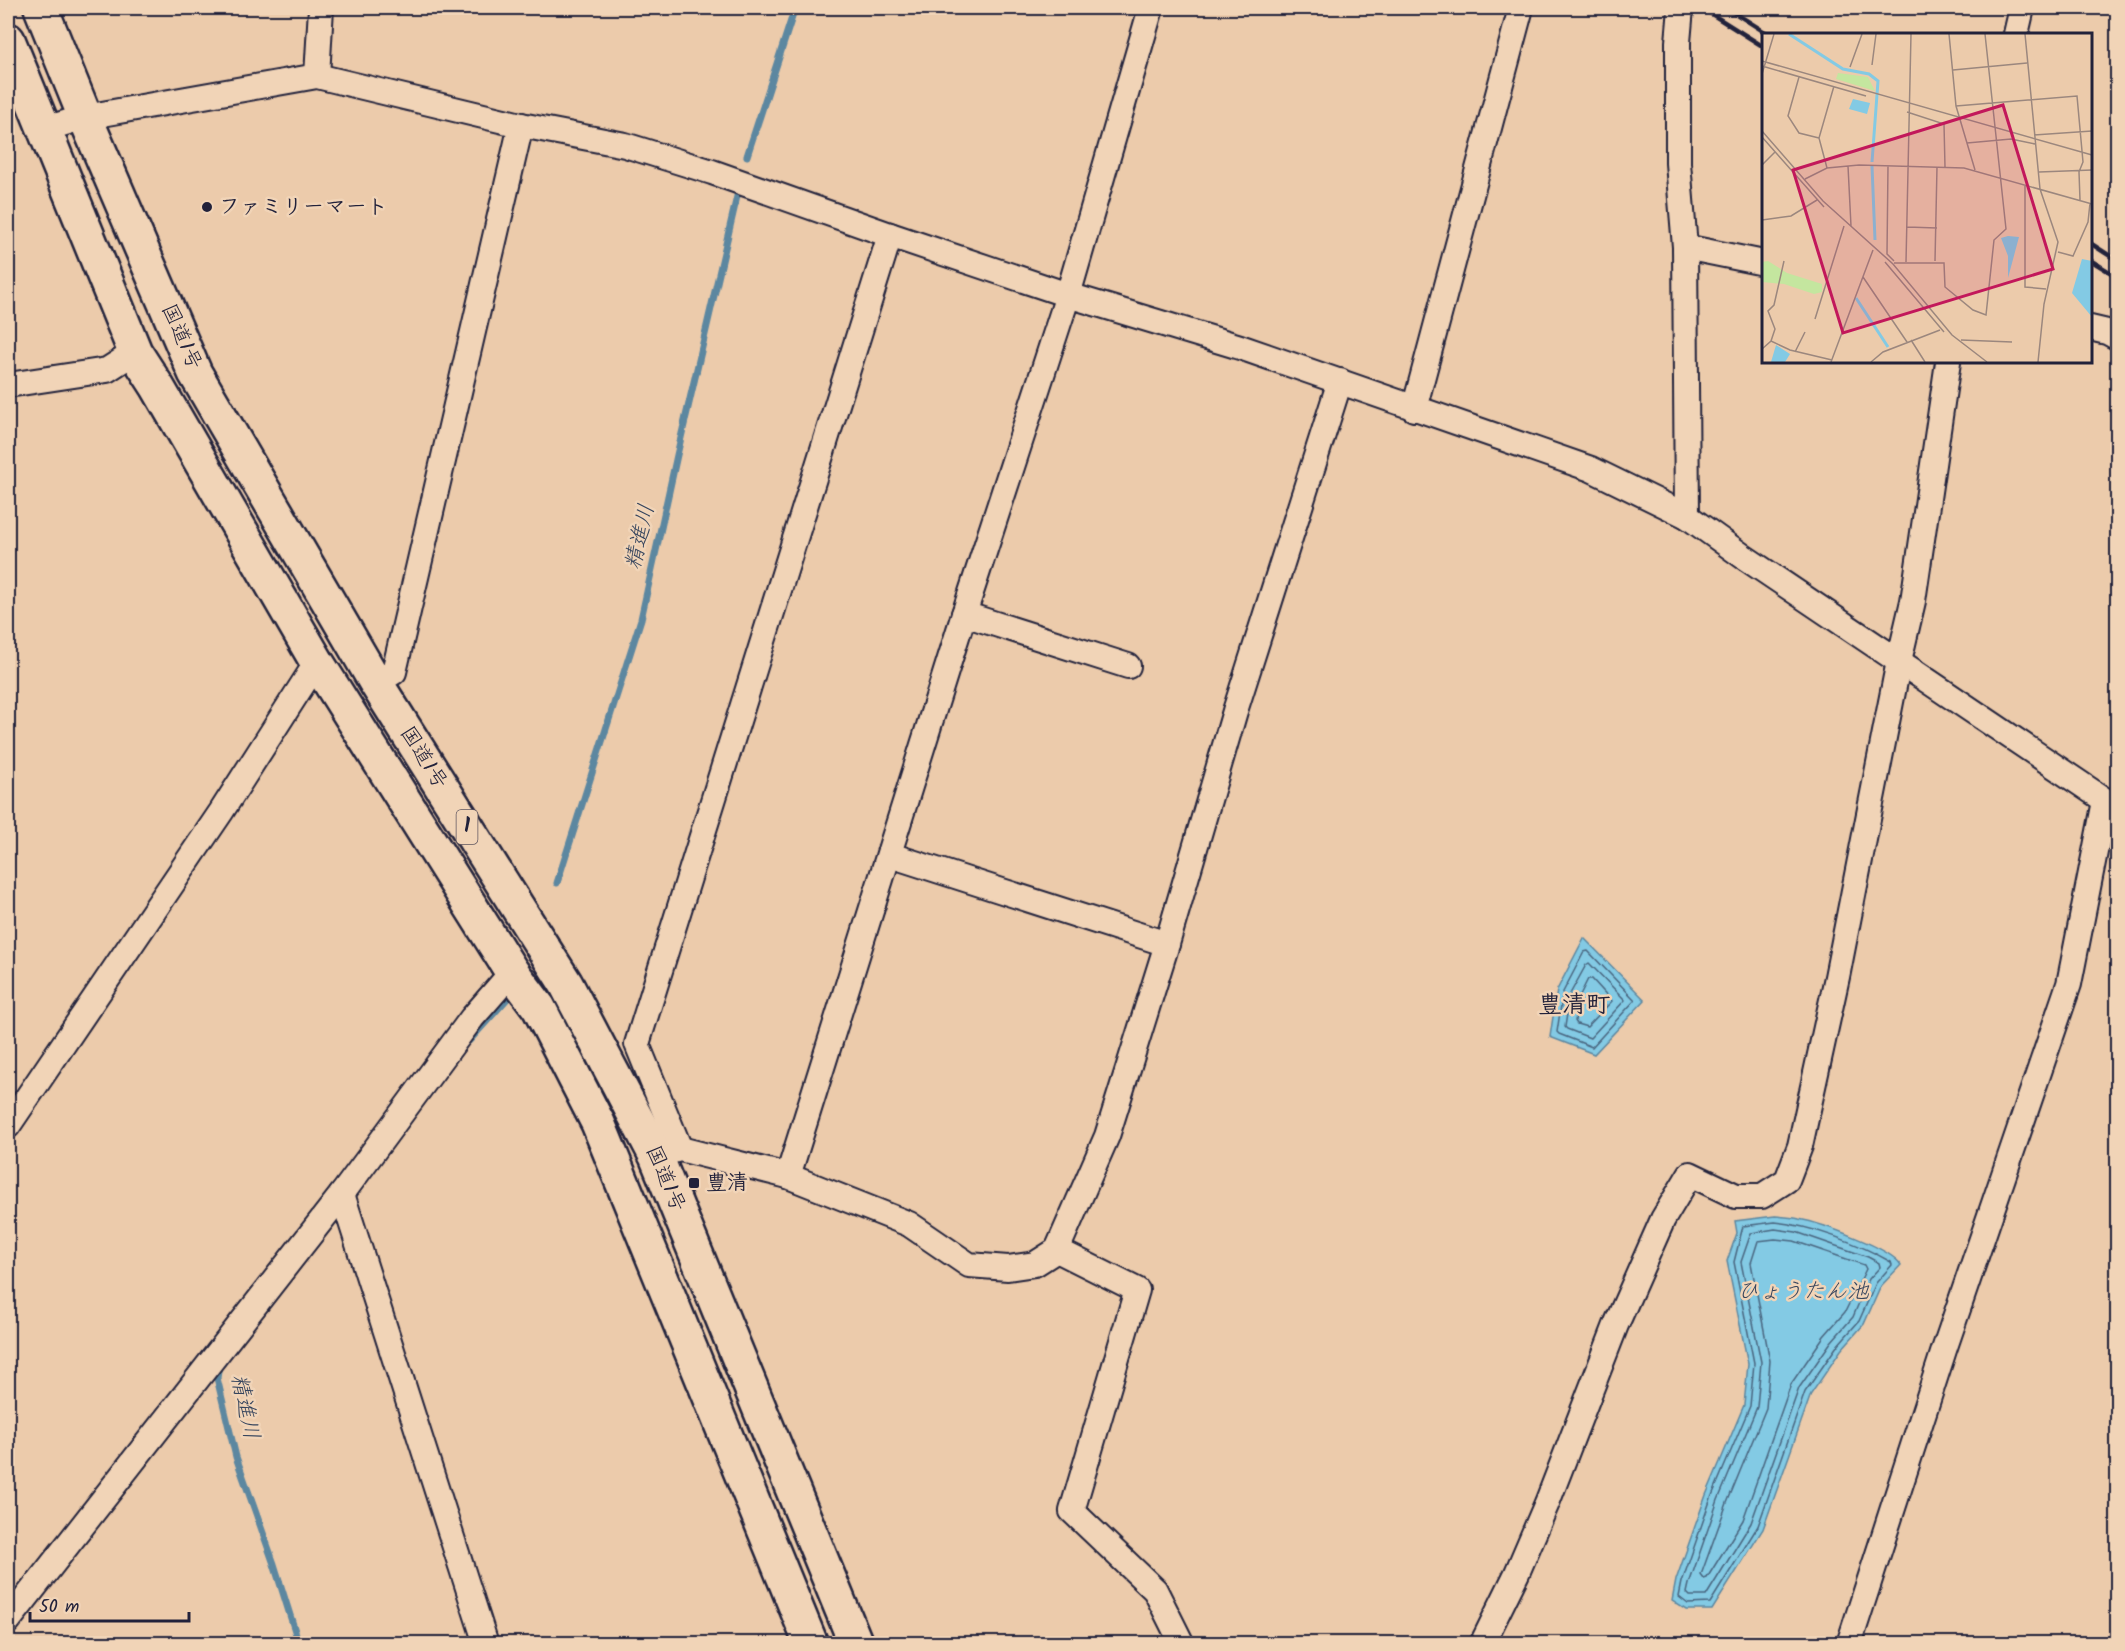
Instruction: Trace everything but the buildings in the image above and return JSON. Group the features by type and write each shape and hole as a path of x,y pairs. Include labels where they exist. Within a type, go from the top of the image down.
{"highway":[{"name":"国道1号","path":"41,8 85,117 195,373 376,683 566,984 668,1152 856,1644"},
{"name":"国道1号","path":"8,40 135,352 158,386 317,662 512,972 539,1008 598,1124 811,1644"}],"street":[{"path":"317,76 321,8"},
{"path":"788,1176 964,614 1068,295 1151,8"},
{"path":"1413,409 1521,8"},
{"path":"1681,8 1678,42 1678,163 1685,247 1687,516"},
{"path":"2016,33 2022,8"},
{"path":"45,129 85,117 317,76 521,124 625,145 712,172 890,236 1068,295 1240,347 1591,469 1687,516 2111,805 2069,984 1944,1350 1849,1644"},
{"path":"376,683 394,672 521,124"},
{"path":"890,236 637,1044 668,1152 788,1176 909,1224 969,1265 1008,1268 1035,1264 1057,1250 1107,1136 1167,944 1235,711 1340,381"},
{"path":"1685,247 1762,263"},
{"path":"2092,328 2118,338"},
{"path":"8,386 107,370 135,352"},
{"path":"1482,1644 1534,1533 1616,1325 1663,1219 1690,1174 1736,1196 1762,1196 1787,1180 1800,1146 1837,977 1899,661 1914,601 1948,363"},
{"path":"964,614 1128,666"},
{"path":"8,1126 221,812 317,662"},
{"path":"890,855 1167,944"},
{"path":"8,1621 342,1194 472,1018 512,972"},
{"path":"342,1194 486,1644"},
{"path":"1057,1250 1137,1290 1071,1511 1155,1590 1182,1644"}],"water":[{"path":"1584,938 1645,1000 1594,1054 1550,1037 1557,990"},
{"name":"ひょうたん池","path":"1775,1216 1809,1221 1854,1237 1884,1251 1901,1265 1881,1286 1864,1324 1841,1350 1811,1394 1763,1529 1712,1610 1686,1610 1672,1601 1676,1580 1706,1495 1744,1405 1748,1364 1727,1261 1737,1233 1735,1221"}],"waterway":[{"name":"精進川","path":"747,156 795,8"},
{"name":"精進川","path":"557,883 641,619 738,192"},
{"name":"精進川","path":"469,1041 515,990"},
{"name":"精進川","path":"219,1365 217,1378 236,1457 274,1564 299,1644"}],"railway":[{"path":"1702,8 1762,46"},
{"path":"1727,8 1766,33"},
{"path":"2092,244 2118,261"},
{"path":"2092,261 2118,277"}],"place":[{"name":"ファミリーマート","path":"207,207"},
{"name":"豊清","path":"694,1183"}],"district":[{"name":"豊清町","path":"1574,1005"}]}
